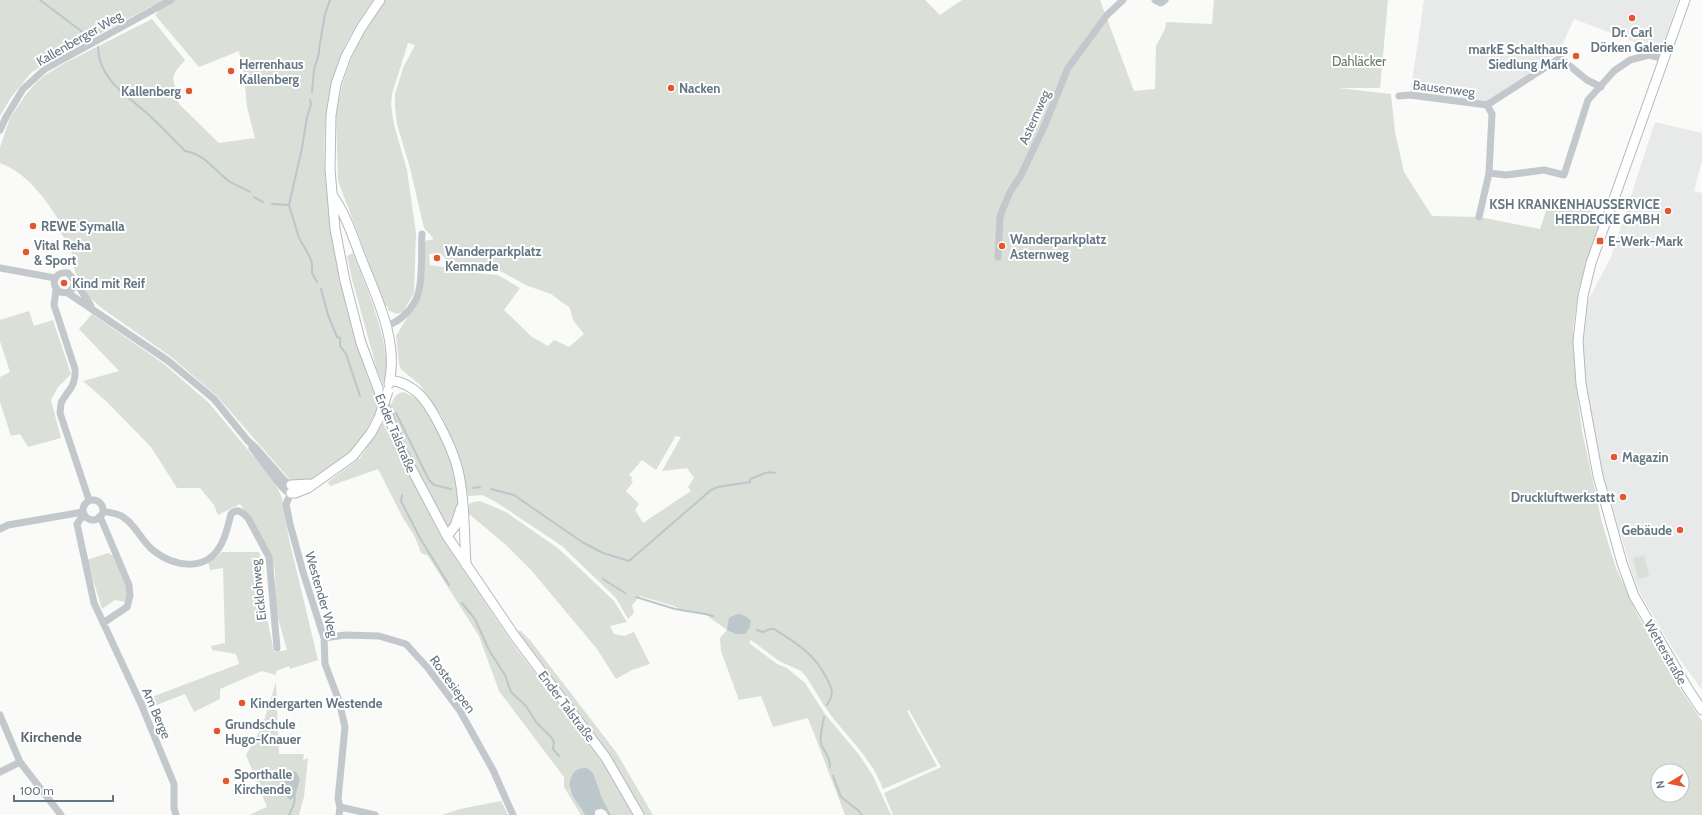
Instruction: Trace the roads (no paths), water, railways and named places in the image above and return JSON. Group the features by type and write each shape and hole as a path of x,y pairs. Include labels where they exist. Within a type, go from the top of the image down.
{"main road":[{"name":"Ender Talstraße","path":"380,0 361,28 346,56 336,84 331,114 330,169 335,229 345,281 369,365 400,447 447,536 514,635 606,758 639,815"},
{"path":"1665,59 1685,0"},
{"name":"Wetterstraße","path":"1665,59 1592,263 1583,296 1578,341 1581,384 1596,468 1609,521 1627,580 1644,614 1702,710"},
{"path":"291,489 301,492 353,456 371,433 379,418 390,380 391,353 383,313 344,215 331,194"},
{"path":"390,380 402,382 416,389 432,410 448,441 458,469 463,503 466,565"},
{"path":"447,536 455,526 463,503"}],"street":[{"name":"Kallenberger Weg","path":"0,130 23,89 45,69 171,0"},
{"name":"Asternweg","path":"998,257 1000,218 1002,210 1044,128 1068,68 1107,15 1123,0"},
{"path":"1155,0 1161,3 1165,0"},
{"path":"1489,173 1506,175 1544,170 1564,175 1588,100 1614,71 1630,60 1649,56 1665,59"},
{"path":"1479,217 1489,173 1492,114 1487,105 1560,58 1587,80 1601,87"},
{"name":"Bausenweg","path":"1399,96 1410,95 1487,105"},
{"path":"386,326 396,323 405,315 418,294 422,234"},
{"path":"0,268 25,274 55,278 61,273 68,273 72,275 74,281 92,308"},
{"path":"25,274 60,290 92,308 167,360 214,399 248,441 270,473 286,491 291,489"},
{"path":"55,278 60,290 56,314 73,357 76,380 68,394 61,402 60,413 89,500 98,501 103,507 101,514 102,521 130,590 127,606 103,623"},
{"path":"60,290 73,288 74,281"},
{"name":"Westender Weg","path":"291,489 286,504 290,524 303,572 324,638 325,664 339,701 345,727 338,799 340,807 338,815"},
{"name":"Am Berge","path":"89,500 83,507 83,513 77,524 94,603 141,704 174,784 174,808 176,815"},
{"name":"Eicklohweg","path":"101,514 122,516 128,520 153,551 167,559 184,565 195,564 213,556 220,548 231,514 238,510 244,513 269,557 273,617 277,648"},
{"path":"0,529 8,525 83,513 90,519 101,514"},
{"name":"Rostesiepen","path":"324,638 345,635 379,636 406,644 427,667 460,711 493,770 513,815"},
{"path":"0,715 20,762 61,815"},
{"path":"0,772 20,762"},
{"path":"340,807 375,815"}],"waterway":[{"path":"40,0 89,37"},
{"path":"312,92 314,70 319,53 325,14 330,0"},
{"path":"98,47 99,58 103,68 109,78 124,94 150,116 185,151 204,159 230,182 250,192"},
{"path":"310,100 311,104 289,205 299,238 310,257 312,273 317,282"},
{"path":"254,197 263,202"},
{"path":"272,204 289,205"},
{"path":"321,289 328,315 337,337 340,338 340,346 346,354 360,396"},
{"path":"396,413 429,480 434,485 451,489"},
{"path":"491,489 514,495 582,542 603,553 629,561 711,490 718,487 750,482 750,479 768,472 775,473"},
{"path":"473,488 480,487"},
{"path":"402,495 401,501 420,538 449,585"},
{"path":"603,579 625,593"},
{"path":"636,597 675,609 713,616"},
{"path":"462,603 475,619 489,650 505,675 511,692 526,706 536,722 551,737 554,742 553,749 559,756"},
{"path":"757,630 763,632 774,629 804,649 816,661 826,677 832,691 827,705"},
{"path":"824,717 820,740 829,758 830,767"},
{"path":"833,776 841,797 862,815"},
{"path":"289,815 294,804 295,797"}],"place":[{"name":"Dr. Carl Dörken Galerie","path":"1632,18"},
{"name":"markE Schalthaus Siedlung Mark","path":"1576,56"},
{"name":"Herrenhaus Kallenberg","path":"231,71"},
{"name":"Nacken","path":"671,88"},
{"name":"Kallenberg","path":"189,91"},
{"name":"KSH KRANKENHAUSSERVICE HERDECKE GMBH","path":"1668,211"},
{"name":"REWE Symalla","path":"33,226"},
{"name":"E-Werk-Mark","path":"1600,241"},
{"name":"Wanderparkplatz Asternweg","path":"1002,246"},
{"name":"Vital Reha & Sport","path":"26,252"},
{"name":"Wanderparkplatz Kemnade","path":"437,258"},
{"name":"Kind mit Reif","path":"64,283"},
{"name":"Magazin","path":"1614,457"},
{"name":"Druckluftwerkstatt","path":"1623,497"},
{"name":"Gebäude","path":"1680,530"},
{"name":"Kindergarten Westende","path":"242,703"},
{"name":"Grundschule Hugo-Knauer","path":"217,731"},
{"name":"Sporthalle Kirchende","path":"226,781"}],"district":[{"name":"Kirchende","path":"51,737"}],"park label":[{"name":"Dahläcker","path":"1359,61"}]}
